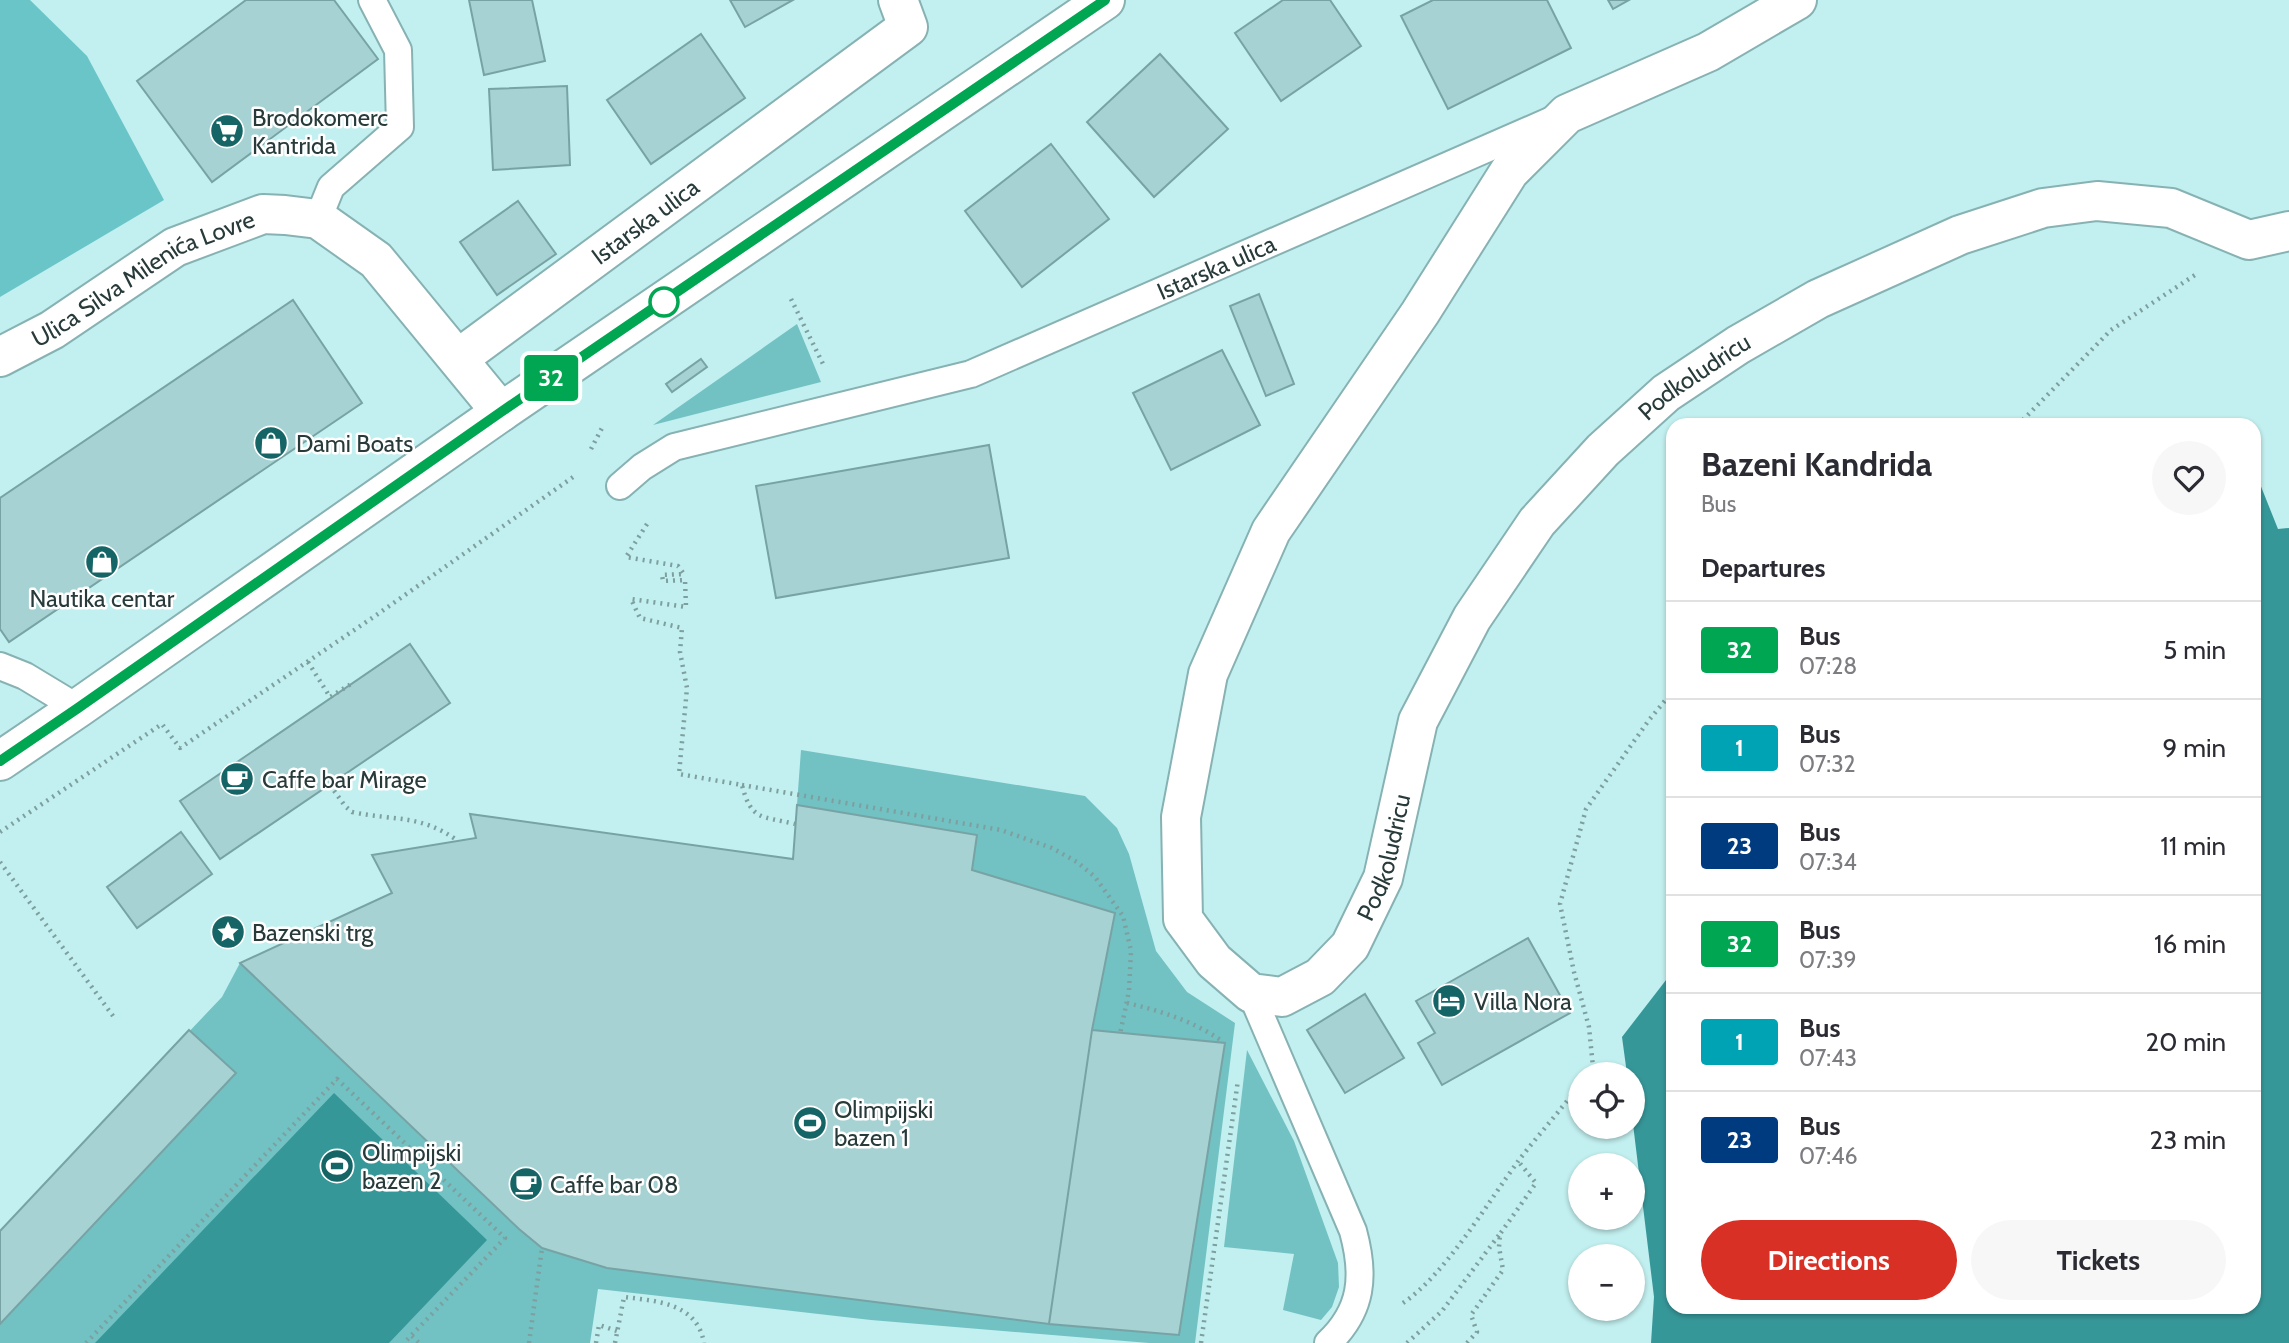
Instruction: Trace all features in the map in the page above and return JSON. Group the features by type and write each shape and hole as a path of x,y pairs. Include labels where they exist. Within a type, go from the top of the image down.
{"street":[{"name":"Istarska ulica","path":"459,358 908,27 898,0"},
{"path":"0,761 501,412 1105,0"},
{"name":"Istarska ulica","path":"1567,114 1708,52 1797,0"},
{"path":"1251,993 1214,961 1183,919 1181,817 1208,674 1271,531 1420,313 1509,172 1567,114"},
{"name":"Podkoludricu","path":"1251,993 1282,997 1320,977 1350,946 1382,878 1418,721 1472,618 1536,522 1603,450 1666,393 1738,345 1818,299 1959,235 2043,208 2097,201 2171,208 2249,240"},
{"name":"Ulica Silva Milenića Lovre","path":"0,357 52,330 175,247 263,214 318,219"},
{"path":"318,219 376,260 501,412"},
{"path":"2249,240 2289,231"}],"lane":[{"path":"318,219 331,187 400,127 398,50 372,0"},
{"name":"Istarska ulica","path":"620,486 642,467 674,447 971,374 1567,114"},
{"path":"0,666 24,676 78,708"},
{"path":"1251,993 1358,1248 1361,1270 1359,1294 1348,1320 1328,1343"}],"path":[{"path":"2025,418 2111,330 2249,240"},
{"path":"791,299 821,359"},
{"path":"590,451 602,428"},
{"path":"0,832 162,724 180,748 578,473"},
{"path":"650,518 626,557 678,566 684,574 662,575 663,582 685,580 686,607 631,599 640,618 682,628 680,652 687,688 679,774 1001,830 1052,848 1077,862 1095,877 1124,916 1131,951 1120,1034"},
{"path":"308,662 330,697 351,684"},
{"path":"1592,1062 1589,1027 1560,904 1586,808 1666,699"},
{"path":"330,785 352,812 435,826 458,841"},
{"path":"742,785 747,806 759,816 795,824"},
{"path":"0,862 116,1020"},
{"path":"1126,1003 1160,1010 1205,1029 1225,1043"},
{"path":"1201,1343 1238,1073"},
{"path":"86,1343 337,1079 505,1238 404,1343"},
{"path":"1450,1255 1518,1161 1568,1099"},
{"path":"1407,1343 1442,1311 1536,1183 1518,1161"},
{"path":"1467,1343 1477,1332 1471,1315 1503,1270 1500,1234"},
{"path":"529,1343 542,1248"},
{"path":"615,1343 624,1297 652,1300 678,1307 690,1315 699,1326 704,1343"},
{"path":"596,1343 598,1325 617,1331"},
{"path":"412,1336 419,1343"}],"shaded area":[{"path":"0,0 30,0 87,56 164,200 0,297"},
{"path":"797,324 821,382 653,425"},
{"path":"2261,486 2278,529 2289,528 2289,1343 1651,1343 1654,1297 1645,1223 1645,1153 1637,1153 1635,1139 1645,1139 1645,1062 1625,1062 1622,1037 1666,980 1666,1314 2261,1314"},
{"path":"801,750 1085,796 1117,828 1129,854 1156,951 1187,992 1235,1023 1195,1343 1149,1343 871,1320 598,1289 590,1343 0,1343 0,1231 222,997 240,963 392,893 372,855 476,838 470,814 793,859"},
{"path":"1247,1050 1294,1141 1338,1263 1339,1287 1332,1307 1321,1320 1283,1310 1294,1254 1224,1247"},
{"name":"Olimpijski bazen 2","path":"334,1093 487,1240 389,1343 95,1343"}],"building":[{"name":"Brodokomerc Kantrida","path":"246,0 334,0 378,59 212,182 137,81"},
{"path":"469,0 532,0 545,61 484,75"},
{"path":"730,0 793,0 745,27"},
{"path":"1283,0 1330,0 1361,46 1281,101 1235,33"},
{"path":"1433,0 1547,0 1571,48 1448,109 1401,16"},
{"path":"1608,0 1629,0 1613,9"},
{"path":"701,34 745,98 651,164 607,100"},
{"path":"1160,54 1228,129 1154,197 1087,122"},
{"path":"567,86 570,165 493,170 489,89"},
{"path":"1051,144 1109,219 1022,287 965,211"},
{"path":"518,201 556,254 497,295 460,242"},
{"path":"1259,294 1294,384 1266,396 1230,306"},
{"path":"293,300 362,403 9,642 0,629 0,498"},
{"path":"1222,350 1260,425 1171,470 1133,393"},
{"path":"701,359 707,367 672,392 666,384"},
{"path":"989,445 1009,558 776,598 756,486"},
{"path":"410,644 450,703 220,859 180,801"},
{"path":"797,805 977,835 972,870 1115,913 1092,1030 1049,1324 607,1268 542,1248 240,963 392,893 372,855 476,838 470,814 793,859"},
{"path":"181,832 212,874 137,928 107,887"},
{"path":"1528,938 1570,1013 1442,1085 1418,1043 1435,1033 1416,1001"},
{"path":"1365,994 1404,1058 1345,1093 1307,1030"},
{"path":"189,1030 236,1073 0,1324 0,1231"},
{"path":"1092,1030 1225,1043 1179,1335 1049,1324"}],"bus line":[{"name":"32","path":"0,761 501,412 1105,0"}],"place":[{"name":"Brodokomerc Kantrida","path":"227,131"},
{"name":"Dami Boats","path":"271,443"},
{"name":"Nautika centar","path":"102,562"},
{"name":"Caffe bar Mirage","path":"237,779"},
{"name":"Bazenski trg","path":"228,932"},
{"name":"Villa Nora","path":"1449,1001"},
{"name":"Olimpijski bazen 1","path":"810,1123"},
{"name":"Olimpijski bazen 2","path":"337,1166"},
{"name":"Caffe bar 08","path":"526,1184"}]}
